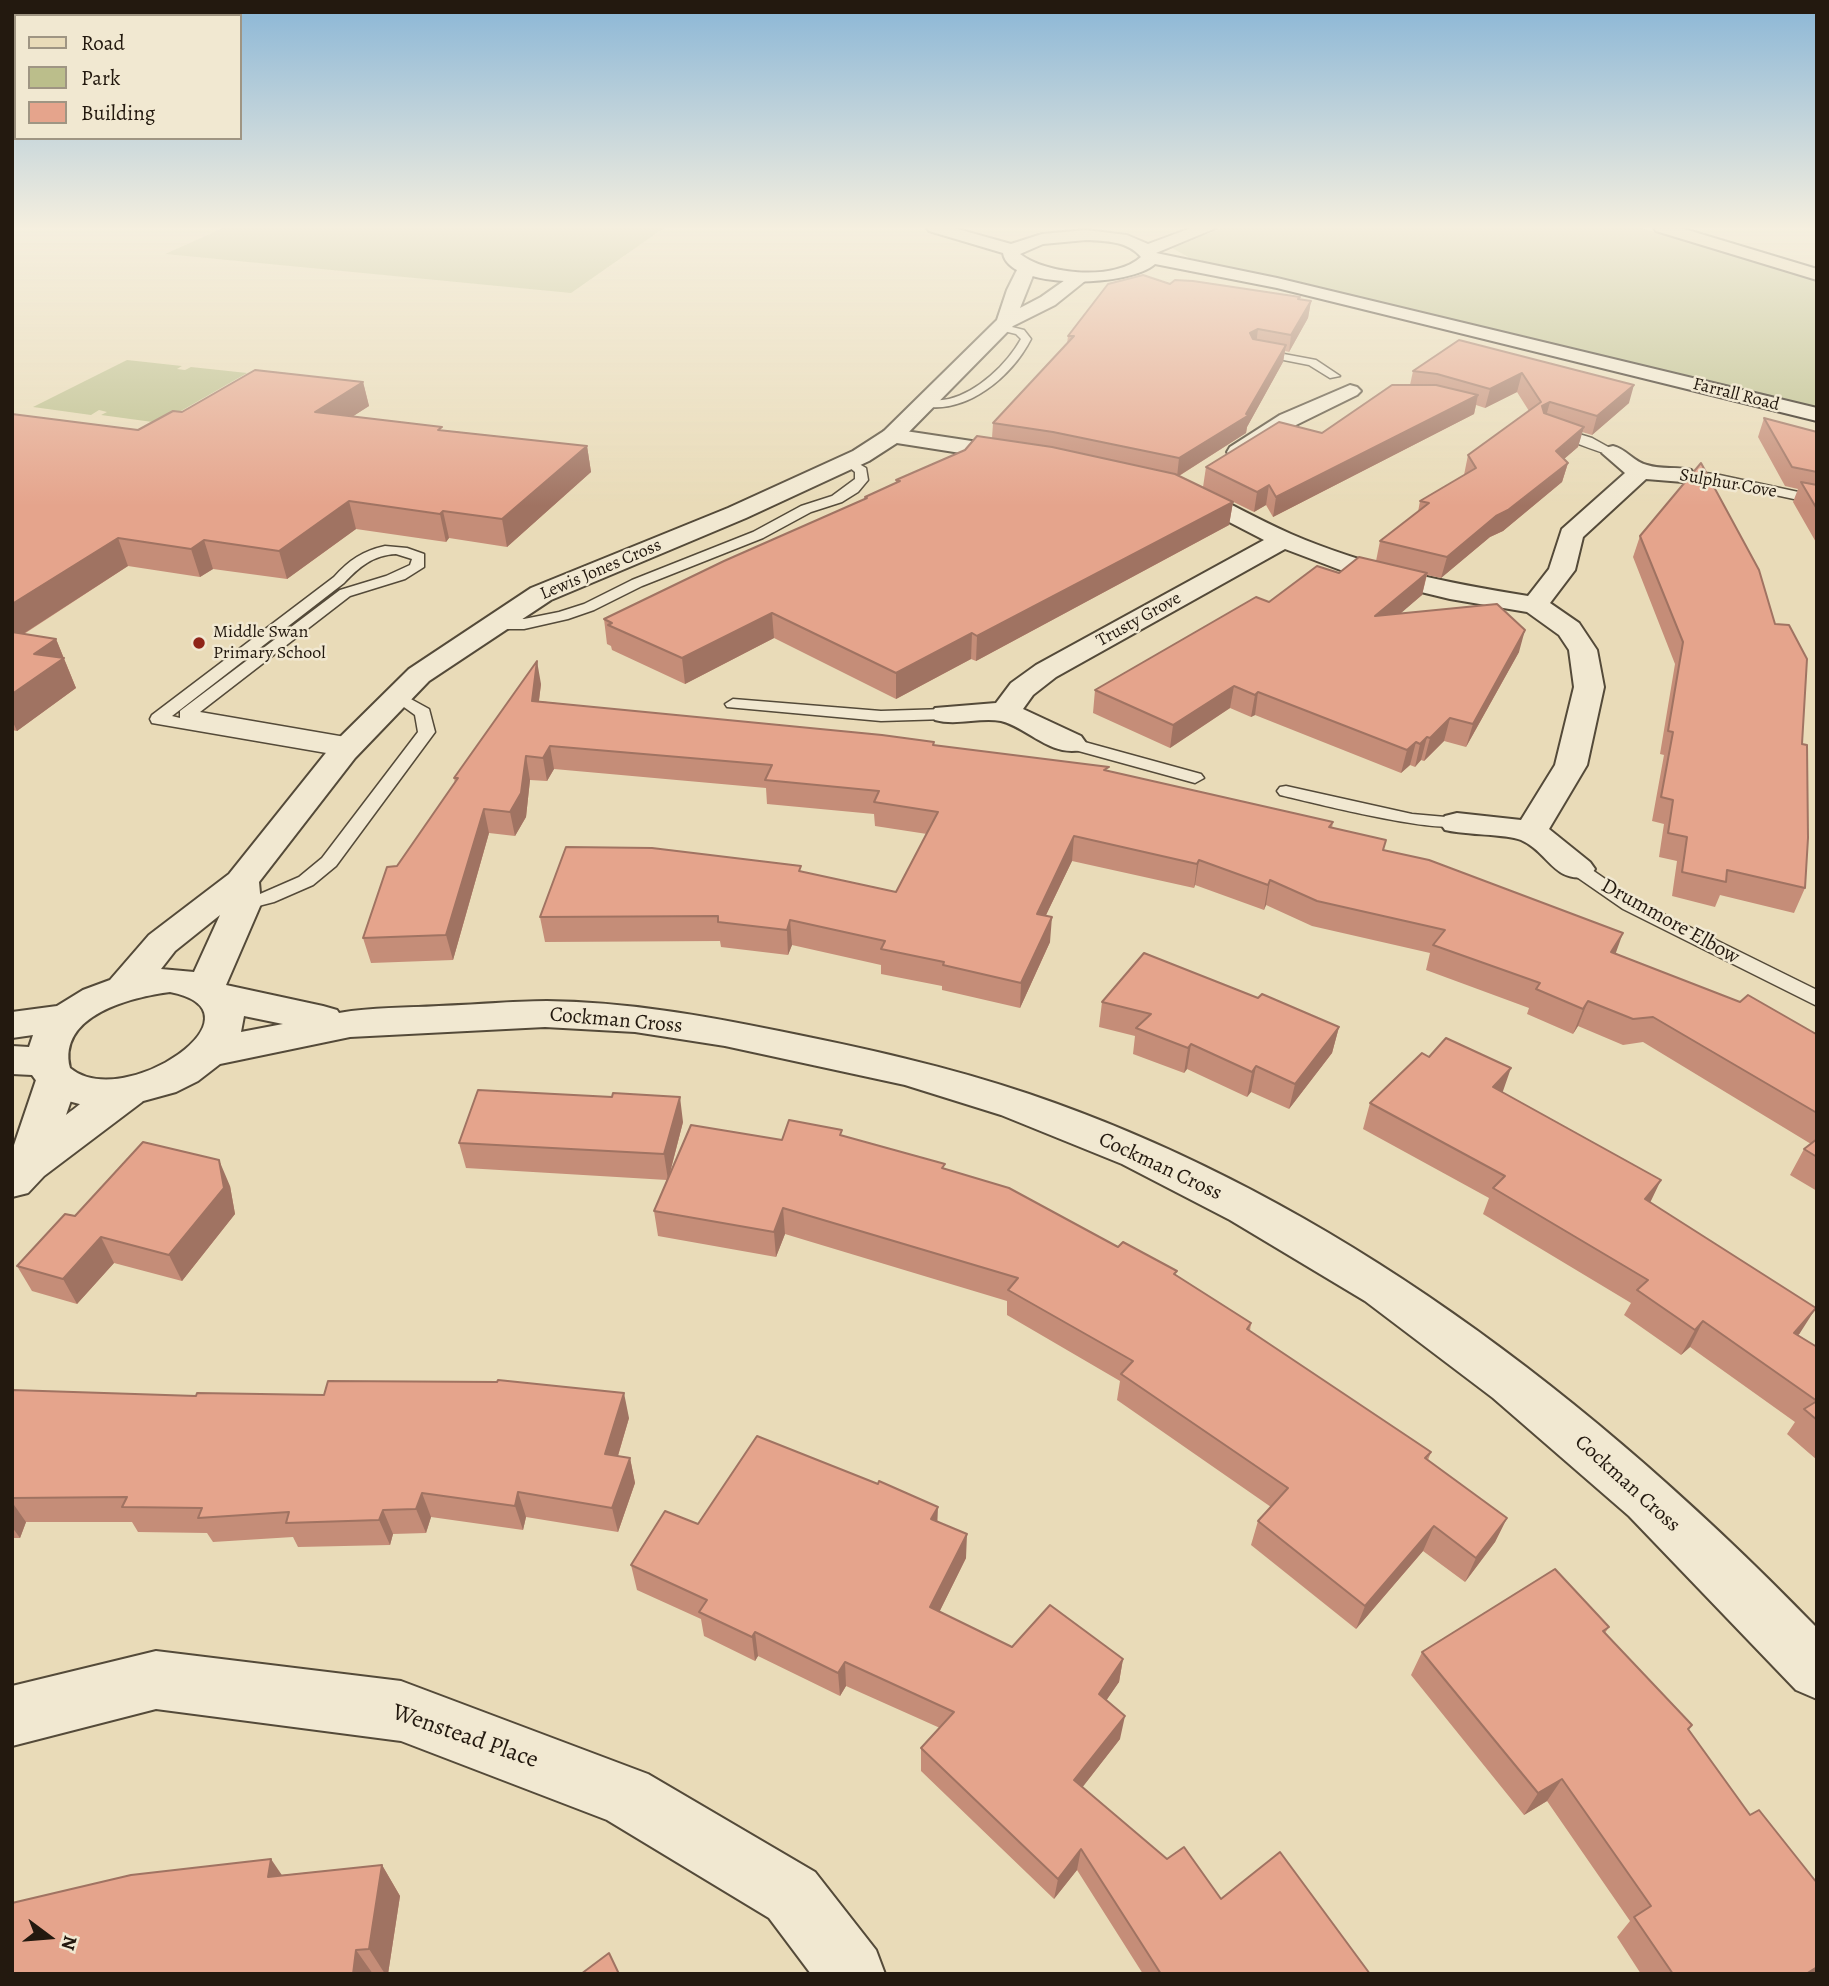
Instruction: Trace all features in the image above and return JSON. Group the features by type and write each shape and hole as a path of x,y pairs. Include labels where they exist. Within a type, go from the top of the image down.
{"street":[{"name":"Lewis Jones Cross","path":"212,993 242,892 348,747 419,675 541,594 737,513 849,462 892,436 1003,324 1009,321"},
{"name":"Farrall Road","path":"1427,321 1817,415"},
{"path":"1224,461 1342,384 1375,394"},
{"path":"892,436 1038,458"},
{"path":"1535,605 1562,570 1571,534 1640,472 1613,453"},
{"name":"Sulphur Cove","path":"1640,472 1683,475"},
{"path":"1180,481 1283,540 1368,570 1450,591 1535,605 1569,629 1584,650 1589,687 1571,765 1531,831 1457,823"},
{"name":"Trusty Grove","path":"1005,712 1022,689 1046,671 1283,540"},
{"path":"946,714 1005,712 1070,743"},
{"name":"Drummore Elbow","path":"1531,831 1578,869"},
{"name":"Lewis Jones Cross","path":"125,987 162,943 242,892"},
{"name":"Cockman Cross","path":"125,987 170,980 189,982 212,993 350,1024"},
{"path":"20,1173 39,1067 56,1031 86,1005 125,987"},
{"path":"39,1067 76,1089 99,1093 127,1092 166,1079 184,1070 219,1039 225,1024 225,1010 212,993"},
{"name":"Cockman Cross","path":"206,1053 350,1024 545,1014 635,1019 725,1033 909,1072 1016,1105 1137,1153 1247,1208 1382,1288 1511,1383 1648,1499 1817,1670"},
{"path":"12,1026 69,1017"},
{"path":"20,1173 127,1092"},
{"name":"Wenstead Place","path":"12,1716 156,1680 401,1711 626,1796 792,1895 852,1974"}],"lane":[{"path":"1255,351 1312,362 1342,384"},
{"path":"1544,427 1588,441 1613,453"},
{"name":"Sulphur Cove","path":"1683,475 1714,478 1817,500"},
{"path":"394,550 410,553 419,557 417,567 385,583 364,585 345,593 186,715 348,747 158,719 339,580 357,559 373,552 394,550"},
{"path":"242,892 267,898 306,881 329,862 427,732 423,713 398,696"},
{"path":"733,704 881,716 946,714"},
{"path":"1070,743 1195,778"},
{"path":"1286,791 1412,819 1457,823"},
{"name":"Drummore Elbow","path":"1578,869 1630,905 1817,999"}],"green space":[{"path":"1450,321 1817,321 1817,409"},
{"path":"127,360 182,366 177,369 185,370 191,367 247,373 160,423 101,415 107,412 99,410 91,415 33,407"}],"building":[{"path":"1080,321 1299,321 1291,335 1258,329 1250,333 1253,339 1286,345 1246,414 1249,415 1179,458 1053,432 993,423 1074,336 1068,336"},
{"path":"1459,340 1634,385 1597,416 1550,402 1542,406 1544,413 1584,427 1556,451 1568,463 1508,510 1496,516 1447,557 1380,541 1429,503 1420,501 1476,468 1468,455 1541,402 1522,373 1490,389 1437,374 1413,371"},
{"path":"255,370 363,382 315,412 442,427 438,430 587,446 502,519 443,511 440,514 349,501 279,551 204,540 191,549 118,538 12,604 12,414 138,430 173,411 182,412"},
{"path":"1392,385 1436,385 1478,395 1276,497 1269,485 1257,492 1206,467 1279,422 1322,433"},
{"path":"1764,418 1817,432 1817,472 1792,467"},
{"path":"977,436 1052,447 1175,474 1233,502 977,636 972,633 896,673 772,613 682,658 608,625 612,623 604,619 965,450"},
{"path":"1701,463 1759,570 1775,624 1789,625 1807,659 1802,744 1807,745 1808,838 1805,888 1727,870 1726,882 1682,872 1687,837 1668,833 1673,800 1661,797 1673,732 1668,731 1683,642 1640,536"},
{"path":"1801,482 1817,485 1817,509"},
{"path":"1359,557 1427,573 1375,616 1497,604 1525,630 1473,724 1450,718 1430,738 1427,737 1420,744 1416,742 1407,750 1258,692 1255,695 1234,686 1173,725 1095,690 1256,597 1269,602 1317,566 1339,573"},
{"path":"12,632 56,639 34,654 64,658 12,694"},
{"path":"537,661 532,701 882,735 934,742 933,745 1109,767 1104,770 1333,822 1329,827 1386,840 1383,850 1429,860 1623,933 1611,952 1740,1002 1748,995 1817,1033 1817,1113 1653,1017 1633,1019 1588,1001 1583,1009 1536,989 1540,983 1433,945 1445,930 1317,901 1270,880 1268,885 1199,860 1197,864 1074,836 1037,914 1052,917 1021,983 943,965 944,962 881,949 885,941 790,920 787,930 718,922 718,916 540,917 566,847 652,848 801,866 799,871 896,892 938,812 874,802 879,791 765,780 772,765 550,746 543,758 526,756 521,793 510,812 484,809 446,935 363,938 387,867 397,866 458,778 454,778"},
{"path":"1144,953 1258,998 1262,994 1339,1027 1295,1084 1256,1066 1252,1072 1191,1044 1188,1048 1136,1028 1151,1014 1102,1002"},
{"path":"1446,1038 1511,1068 1493,1087 1661,1180 1645,1199 1816,1308 1794,1333 1817,1347 1817,1401 1703,1321 1695,1330 1637,1290 1648,1280 1493,1188 1505,1176 1370,1103 1422,1053 1429,1057"},
{"path":"478,1090 612,1097 613,1093 680,1097 664,1154 459,1143"},
{"path":"789,1120 842,1130 840,1135 945,1164 942,1168 1009,1188 1118,1247 1123,1242 1177,1271 1174,1274 1251,1323 1247,1329 1431,1452 1425,1458 1507,1518 1476,1558 1434,1526 1365,1606 1258,1521 1288,1488 1121,1374 1133,1361 1008,1290 1018,1278 783,1208 774,1232 654,1211 691,1125 782,1140"},
{"path":"1817,1139 1817,1157 1804,1149"},
{"path":"143,1142 219,1160 224,1188 169,1255 101,1237 63,1279 17,1266 65,1214 75,1216"},
{"path":"498,1380 624,1393 605,1454 630,1458 612,1508 518,1492 515,1506 422,1493 416,1509 383,1510 379,1520 286,1523 289,1512 198,1518 202,1508 122,1507 127,1497 12,1498 12,1390 196,1396 197,1393 324,1395 328,1381"},
{"path":"1817,1401 1817,1420 1804,1409"},
{"path":"757,1436 878,1484 879,1481 938,1507 931,1519 967,1534 930,1607 1012,1647 1050,1605 1123,1659 1099,1694 1125,1716 1074,1780 1167,1859 1184,1847 1221,1899 1280,1852 1370,1974 1161,1974 1081,1849 1058,1879 921,1748 954,1712 845,1662 838,1673 755,1632 752,1637 699,1612 707,1600 631,1565 665,1511 698,1524"},
{"path":"1555,1569 1609,1627 1603,1631 1692,1725 1688,1729 1750,1815 1759,1810 1817,1883 1817,1967 1806,1974 1673,1974 1634,1917 1651,1906 1562,1779 1538,1793 1422,1652"},
{"path":"271,1859 268,1877 382,1865 369,1949 356,1950 353,1974 12,1974 12,1903 131,1875"},
{"path":"609,1953 619,1974 581,1974"}],"place":[{"name":"Middle Swan Primary School","path":"199,643"}]}
